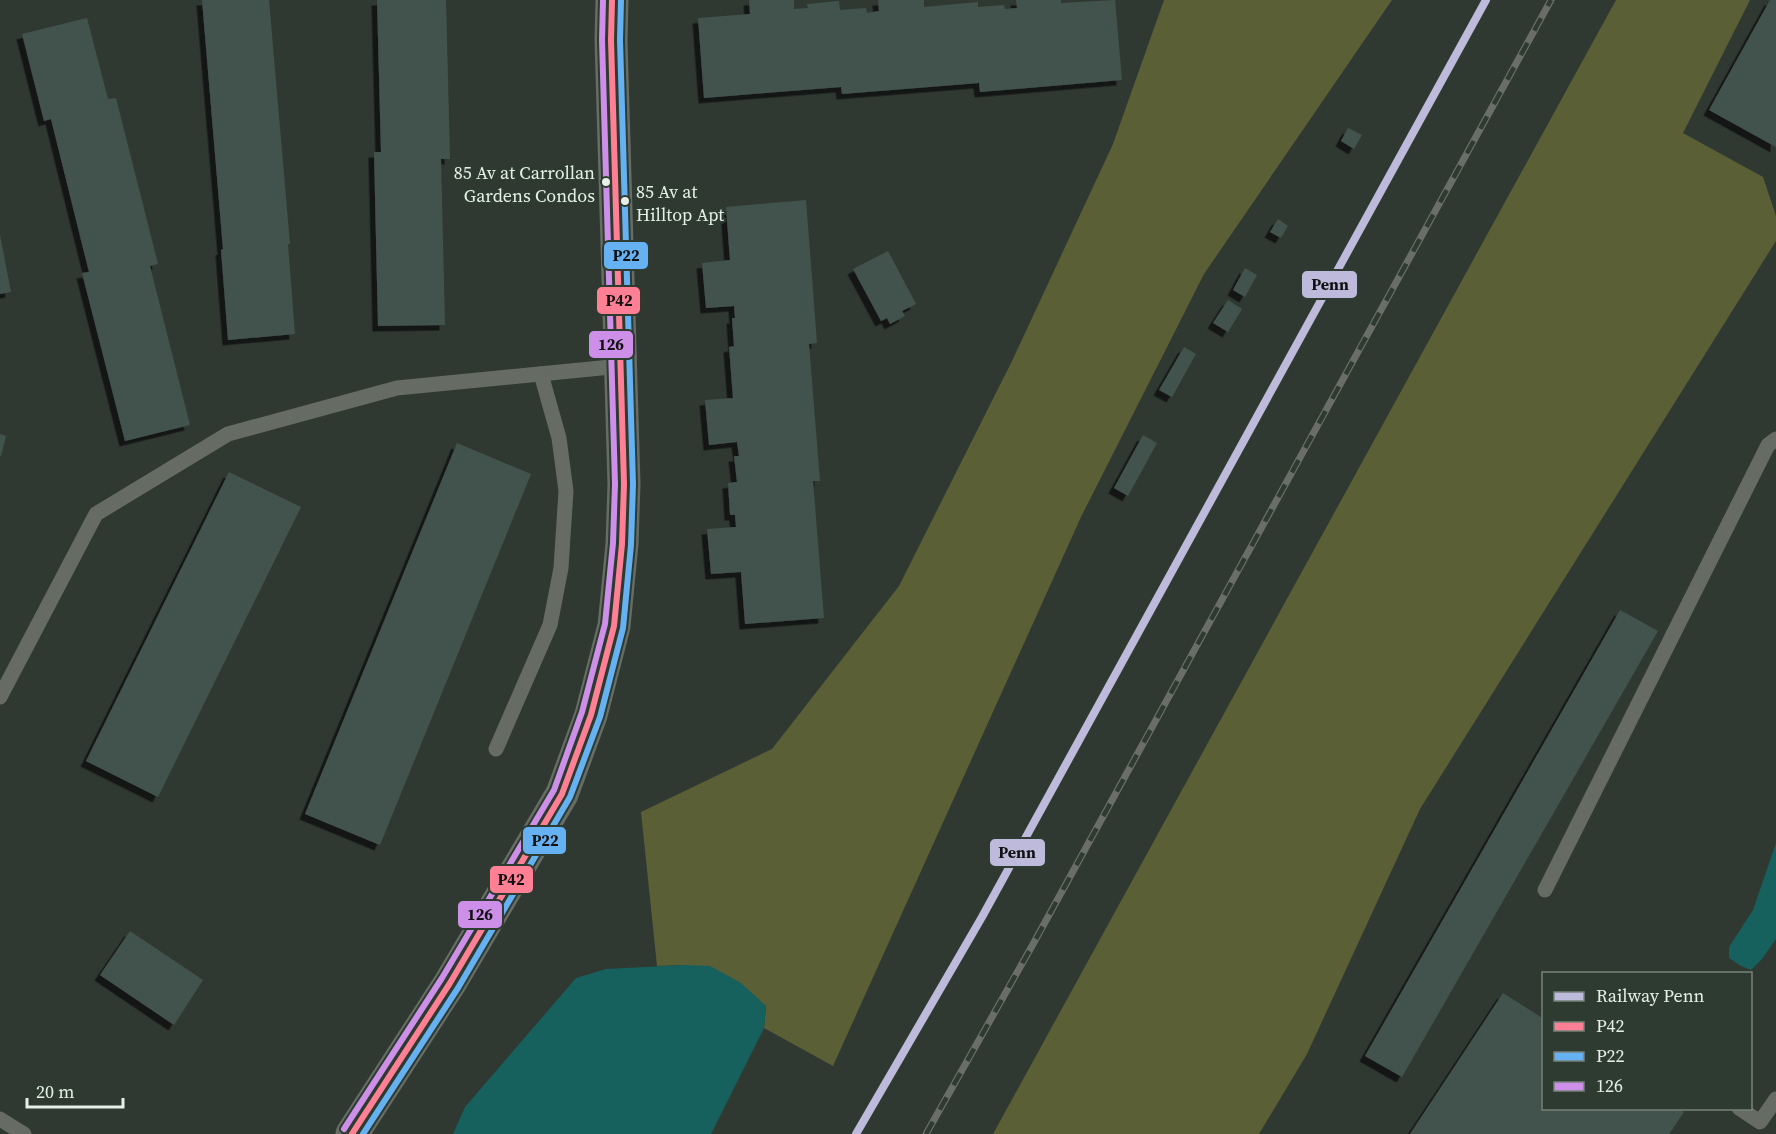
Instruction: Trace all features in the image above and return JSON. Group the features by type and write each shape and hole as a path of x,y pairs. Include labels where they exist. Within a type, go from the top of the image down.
{"street":[{"path":"352,1134 450,983 562,794 591,715 614,626 622,544 624,484 611,40 612,0"}],"lane":[{"path":"0,697 96,514 228,434 397,388 621,366"},
{"path":"496,749 550,625 561,568 566,491 559,438 541,374"},
{"path":"1545,890 1768,445 1776,439"},
{"path":"1742,1110 1760,1122 1776,1099"},
{"path":"0,1119 24,1134"}],"green space":[{"path":"1164,0 1392,0 1204,274 1081,517 833,1066 764,1028 766,1006 685,965 657,966 641,812 772,749 899,586 1012,361 1113,144"},
{"path":"1616,0 1750,0 1683,133 1763,177 1776,216 1776,241 1420,809 1307,1054 1259,1134 993,1134"}],"water":[{"path":"1776,843 1776,939 1751,970 1729,958 1729,947 1753,910"},
{"path":"710,966 741,983 766,1006 764,1028 711,1134 453,1134 465,1107 576,978 606,969"}],"building":[{"path":"202,0 269,0 290,244 288,244 295,334 228,340 221,250 223,249"},
{"path":"377,0 446,0 450,159 441,159 445,325 378,326 374,152 381,152"},
{"path":"749,0 794,0 794,9 808,8 807,4 839,1 840,10 866,8 867,13 879,11 878,0 924,0 924,7 978,2 978,7 1004,5 1005,9 1017,8 1016,0 1061,0 1061,3 1115,0 1122,80 980,92 979,83 842,94 841,87 704,98 698,18 750,14"},
{"path":"1770,0 1776,0 1776,147 1709,110"},
{"path":"87,18 108,99 116,98 136,177 158,264 150,266 190,425 125,441 82,273 89,272 51,119 44,121 22,34"},
{"path":"1348,128 1362,135 1354,149 1341,141"},
{"path":"806,200 817,343 809,344 820,481 813,481 824,618 745,624 741,572 711,574 707,529 736,527 735,515 730,515 728,483 737,482 734,456 739,456 737,442 709,445 705,400 733,398 729,347 734,346 732,318 735,318 734,306 706,308 702,263 730,260 726,207"},
{"path":"1278,219 1288,226 1281,238 1270,232"},
{"path":"0,235 11,292 0,294"},
{"path":"888,251 916,304 902,311 905,316 890,324 887,318 881,321 853,269"},
{"path":"1245,268 1257,275 1245,297 1233,290"},
{"path":"1228,300 1242,309 1228,332 1213,323"},
{"path":"1184,347 1196,354 1172,397 1159,390"},
{"path":"0,434 6,436 1,456 0,456"},
{"path":"1143,435 1157,443 1128,496 1114,488"},
{"path":"457,443 531,474 380,845 305,814"},
{"path":"229,472 301,507 158,797 86,761"},
{"path":"1620,610 1658,631 1402,1077 1365,1056"},
{"path":"130,931 203,980 174,1025 100,975"},
{"path":"1503,993 1542,1018 1542,1110 1682,1110 1684,1112 1669,1134 1410,1134"}],"railway":[{"path":"926,1134 1032,946 1551,0"}],"rail line":[{"name":"Penn","path":"856,1134 982,917 1486,0"}],"transit line":[{"name":"126","path":"344,1129 442,978 554,790 582,712 605,624 613,543 615,484 602,40 603,0"},
{"name":"P42","path":"352,1134 450,983 562,794 591,715 614,626 622,544 624,484 611,40 612,0"},
{"name":"P22","path":"363,1134 458,988 570,797 600,717 623,628 631,545 633,484 620,40 621,0"}],"place":[{"name":"85 Av at Carrollan Gardens Condos","path":"606,182"},
{"name":"85 Av at Hilltop Apt","path":"625,201"}]}
